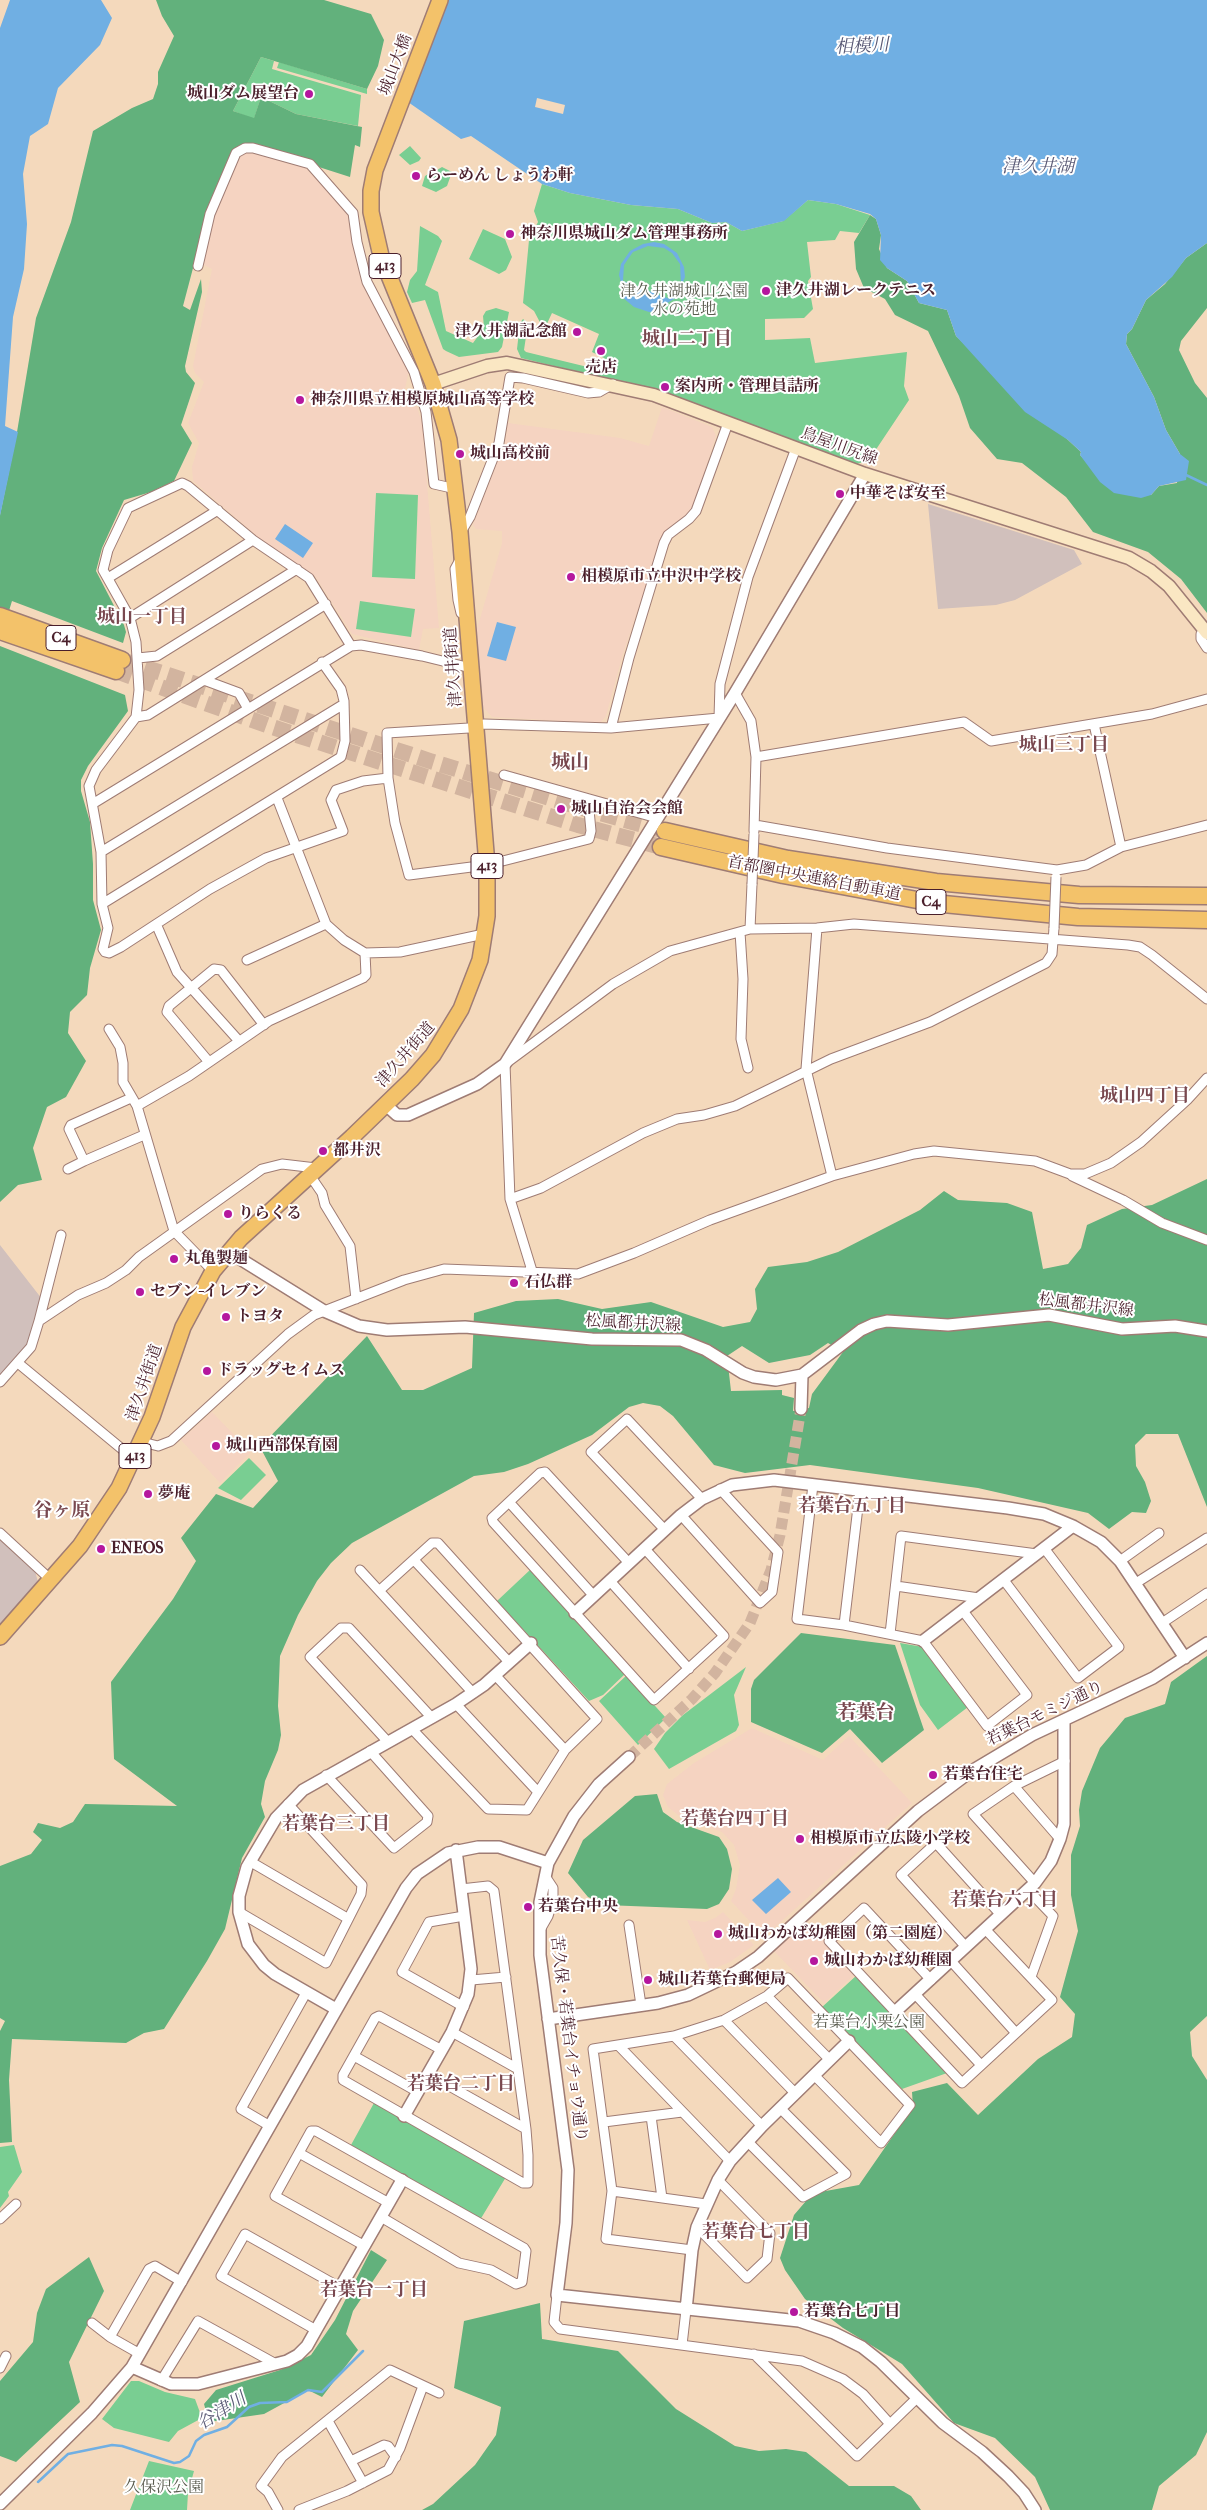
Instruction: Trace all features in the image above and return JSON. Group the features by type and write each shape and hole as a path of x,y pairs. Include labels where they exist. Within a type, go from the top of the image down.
{"highway":[{"name":"城山大橋","path":"384,143 440,0"},
{"name":"津久井街道","path":"0,1637 51,1580 93,1528 117,1491 142,1442 183,1327 213,1271 244,1235 386,1105 433,1055 450,1030 471,986 484,934 488,896 468,620 456,489 449,440 433,384 381,256 373,229 371,191 384,143"},
{"name":"C4","path":"0,616 125,663"},
{"name":"C4","path":"0,631 125,663"},
{"name":"首都圏中央連絡自動車道","path":"661,824 788,859 936,882 1079,895 1207,896"},
{"name":"首都圏中央連絡自動車道","path":"661,846 783,875 934,902 1078,917 1207,920"}],"main road":[{"name":"鳥屋川尻線","path":"433,384 502,362 520,364 613,384 654,395 865,474 1129,558 1151,571 1169,586 1206,632"}],"street":[{"path":"198,266 210,214 236,153 245,148 253,148 310,164 353,213 357,242 368,282 414,372 426,412 434,484 456,489"},
{"path":"460,532 470,517 499,443 510,377 588,392 599,392 613,384"},
{"path":"611,728 629,658 664,543 668,535 689,519 696,511 728,423"},
{"path":"719,718 720,684 748,577 796,448"},
{"path":"533,1274 510,1198 506,1064 661,824 719,718 865,474"},
{"path":"351,646 309,578 254,540 195,490 182,484 128,508 108,550 103,570 130,618 125,663 139,690 136,718 92,777 89,791 94,803 101,852 102,904 108,928 103,949 109,953 121,947 157,926 210,889 266,858 343,831 331,800 336,790 363,781 388,778"},
{"path":"108,578 218,510"},
{"path":"130,618 254,540"},
{"path":"125,663 157,656 297,569"},
{"path":"136,718 148,715 326,604"},
{"path":"1206,632 1201,634 1201,639 1207,648"},
{"path":"94,803 351,646 361,645 414,654 471,668"},
{"path":"102,904 341,757 345,741 344,704 341,689 322,662"},
{"path":"204,680 239,692 247,708"},
{"path":"735,693 751,720 756,757 750,930"},
{"path":"756,757 964,722 991,741 1152,714 1207,699"},
{"path":"101,852 344,704"},
{"path":"588,800 591,831 589,838 487,865 409,875 395,823 388,778 387,733 469,728 476,725 611,728 719,718"},
{"path":"1094,724 1121,846"},
{"path":"504,775 545,786 661,824"},
{"path":"513,789 516,778"},
{"path":"542,797 545,786"},
{"path":"277,798 326,924 344,940 365,953 400,952 484,934"},
{"path":"754,829 1057,873 1086,864 1121,846 1207,825"},
{"path":"510,1198 560,1178 643,1133 677,1119 704,1115 735,1106 806,1070 930,1022 1040,967 1052,954 1057,873"},
{"path":"247,960 326,924"},
{"path":"386,1105 397,1115 408,1115 477,1084 613,984 670,951 750,930 817,928 854,924 1140,947 1152,954 1207,999"},
{"path":"157,926 177,972 239,1041"},
{"path":"817,928 806,1070 832,1176"},
{"path":"740,932 743,979 741,1039 748,1068"},
{"path":"137,1106 189,1076 264,1024 307,1002 363,978 366,975 365,953"},
{"path":"209,1062 167,1012 168,1006 214,969 221,970 264,1024"},
{"path":"109,1029 120,1048 123,1063 123,1082 137,1106 144,1135 174,1231 213,1271"},
{"path":"1070,1174 1085,1174 1096,1170 1127,1152 1187,1100 1207,1078"},
{"path":"84,1162 69,1129 71,1125 131,1098"},
{"path":"68,1169 144,1135"},
{"path":"142,1442 158,1446 171,1441 296,1328 324,1311 404,1280 438,1270 578,1274 593,1270 710,1220 832,1176 890,1159 934,1151 1035,1161 1070,1174 1123,1200 1162,1224 1207,1240"},
{"path":"39,1321 78,1295 106,1283 174,1231 262,1169 282,1164 313,1171 325,1205 350,1246 356,1299"},
{"path":"0,1382 31,1347 61,1235"},
{"name":"松風都井沢線","path":"229,1252 324,1311 359,1326 387,1330 465,1327 592,1339 681,1340 706,1350 754,1377 776,1380 802,1375 861,1330 887,1321 948,1325 1049,1315 1122,1329 1176,1326 1207,1331"},
{"path":"18,1363 131,1464 128,1484 118,1501 106,1509"},
{"path":"801,1409 802,1375"},
{"path":"665,1530 591,1452 627,1419 702,1499"},
{"path":"630,1563 547,1473 540,1473 494,1516 493,1522 654,1700 724,1636 645,1549"},
{"path":"575,1612 681,1516 702,1499 720,1489 759,1481 813,1485 1044,1514 1073,1526 1101,1542 1120,1561 1185,1658"},
{"path":"813,1485 797,1620 844,1625 923,1641 987,1726 1027,1695 963,1611"},
{"path":"681,1516 760,1603 772,1592 778,1552 720,1489"},
{"path":"844,1625 860,1490"},
{"path":"93,1528 94,1518 102,1503 109,1495 117,1491"},
{"path":"509,1502 593,1595"},
{"path":"923,1641 1073,1526"},
{"path":"0,1533 51,1580"},
{"path":"1120,1561 1159,1533"},
{"path":"890,1634 901,1536 1040,1551 1119,1648 1078,1678 1003,1579"},
{"path":"1136,1583 1207,1538"},
{"path":"380,1590 432,1543 438,1544 531,1643 596,1716 596,1722 565,1750 527,1810 488,1809 412,1729"},
{"path":"414,1560 510,1662"},
{"path":"360,1570 474,1693"},
{"path":"610,1580 689,1669"},
{"path":"896,1586 979,1598"},
{"path":"1162,1623 1207,1593"},
{"path":"388,1742 310,1657 341,1628 348,1628 432,1718"},
{"path":"336,2009 275,1974 254,1954 242,1929 239,1912 242,1883 250,1862 276,1818 303,1790 326,1775 432,1718 474,1693 496,1676 531,1643"},
{"name":"若葉台モミジ通り","path":"548,2019 641,2005 688,1995 736,1972 758,1957 941,1792 1002,1751 1129,1691 1207,1643"},
{"path":"496,1676 565,1750"},
{"path":"456,1704 538,1792"},
{"path":"896,2011 1032,1887 1051,1861 1064,1824 1064,1721"},
{"path":"326,1775 394,1848 427,1822 428,1816 370,1751"},
{"name":"苦久保・若葉台イチョウ通り","path":"557,2295 566,2216 568,2170 538,1932 545,1876 548,1863 561,1838 583,1804 599,1784 629,1757"},
{"path":"1031,1978 1053,1916 973,1814 1014,1786 1065,1761"},
{"path":"1014,1786 1060,1839"},
{"path":"239,1912 326,1963 361,1894 362,1885 288,1804"},
{"path":"966,1947 900,1875 936,1843 1001,1915"},
{"path":"0,2504 92,2414 132,2367 411,1881 428,1865 456,1850 478,1847 499,1847 548,1863"},
{"path":"404,2116 452,2032 464,2007 471,1980 470,1958 456,1850"},
{"path":"250,1862 348,1918"},
{"path":"442,2050 382,2015 375,2018 343,2075 344,2082 525,2184 529,2180 526,2129 494,1891 488,1886 461,1889"},
{"path":"931,1980 864,1908 829,1941 962,2083 1052,2000 986,1930"},
{"path":"464,1916 429,1922 402,1972 464,2007"},
{"path":"629,1925 641,2005"},
{"path":"951,1962 1016,2033"},
{"path":"471,1980 506,1977"},
{"path":"692,2250 606,2239 612,2191 594,2049 674,2036 724,2020 767,1996 788,1978 910,2105 881,2143 814,2075"},
{"path":"270,2126 241,2109 306,1993"},
{"path":"915,1994 981,2065"},
{"path":"767,1996 830,2060"},
{"path":"724,2020 795,2093"},
{"path":"452,2032 518,2069"},
{"path":"674,2036 762,2126"},
{"path":"682,2345 692,2250 706,2204 718,2180 747,2141 849,2041"},
{"path":"619,2046 730,2162"},
{"path":"354,2056 418,2092"},
{"path":"428,2074 526,2129"},
{"path":"747,2141 802,2197 846,2174 780,2108"},
{"path":"604,2122 682,2112"},
{"path":"651,2116 662,2198"},
{"path":"365,2246 275,2196 311,2131 316,2131 524,2248 526,2254 522,2282 516,2284 491,2270 459,2263 381,2217"},
{"path":"299,2153 389,2203"},
{"path":"132,2367 161,2381 179,2384 198,2384 276,2364 298,2355 316,2330 402,2180"},
{"path":"698,2227 747,2278 767,2259 770,2233 718,2180"},
{"path":"612,2191 706,2204"},
{"path":"0,2219 16,2204"},
{"path":"316,2330 221,2276 245,2234 340,2288"},
{"path":"110,2337 150,2269 155,2266 182,2282"},
{"path":"890,2424 862,2394 843,2379 802,2361 560,2329 554,2322 557,2295 799,2322 815,2326 862,2347 881,2362 943,2423 982,2452 1008,2476 1024,2493 1035,2510"},
{"path":"161,2381 198,2321 276,2364"},
{"path":"92,2323 110,2337 140,2354"},
{"path":"754,2354 857,2456 917,2398"},
{"path":"0,2368 6,2356"},
{"path":"278,2510 268,2492 261,2486 282,2457 390,2370 439,2393"},
{"path":"298,2510 363,2483 388,2470 396,2457 423,2386"},
{"path":"328,2421 363,2483"},
{"path":"351,2461 384,2445 388,2446 396,2457"}],"shaded area":[{"name":"神奈川県立相模原城山高等学校","path":"247,152 304,166 349,215 355,251 409,370 402,403 417,407 422,423 439,628 423,629 419,650 352,634 315,576 259,538 193,481 192,467 199,443 188,423 204,382 195,373 193,366 212,269 202,264 215,206 239,155"},
{"name":"相模原市立中沢中学校","path":"662,407 712,427 716,436 694,505 685,517 666,531 662,538 623,654 606,716 601,722 492,717 483,707 477,629 502,543 502,531 476,529 473,525 506,439 508,423 620,438 649,446"},
{"path":"928,504 1074,550 1082,564 1015,600 996,605 938,609"},
{"path":"0,1245 42,1299 25,1350 0,1376"},
{"name":"城山西部保育園","path":"212,1412 251,1452 220,1483 181,1440"},
{"path":"0,1540 35,1571 38,1582 0,1625"},
{"name":"相模原市立広陵小学校","path":"752,1728 823,1760 849,1736 912,1803 764,1937 731,1901 736,1889 740,1865 734,1845 722,1832 682,1818 668,1807 663,1795 667,1784 694,1763"},
{"name":"城山わかば幼稚園（第二園庭）","path":"723,1912 754,1945 730,1962 710,1970 687,1920 705,1922"},
{"name":"城山わかば幼稚園","path":"804,1920 856,1973 824,2003 772,1949"}],"green space":[{"path":"156,0 324,0 371,14 384,40 378,66 367,89 261,57 233,111 254,118 261,97 296,114 362,127 360,147 355,145 350,177 247,144 235,150 211,200 183,306 190,310 201,279 202,292 185,366 186,372 195,383 181,425 192,443 174,481 151,492 124,500 102,548 96,571 124,625 126,632 123,643 12,601 0,640 0,515 17,432 36,318 71,222 93,131 132,108 153,99 158,84 158,72 174,36 162,16"},
{"path":"261,57 274,61 272,69 361,95 358,126 296,114 261,97 254,119 233,111"},
{"path":"279,62 367,89 367,94 277,68"},
{"path":"410,146 421,158 410,165 399,155"},
{"path":"442,167 452,172 447,186 436,192 422,186 425,176 430,173 432,177 438,174 437,170"},
{"name":"津久井湖城山公園 水の苑地","path":"542,184 570,193 631,205 678,209 712,223 726,222 742,231 783,221 808,200 836,204 870,215 859,233 840,231 835,240 807,242 811,277 808,281 813,309 804,318 765,319 765,340 810,338 815,363 907,352 904,386 909,400 869,460 854,465 611,380 521,358 517,349 520,323 523,319 528,323 524,350 526,352 600,370 604,358 592,352 599,334 552,313 544,330 534,311 523,303 529,240 538,222 534,211"},
{"path":"870,215 876,219 881,235 879,249 887,268 907,281 919,303 947,310 956,336 1081,452 1080,455 1083,458 1151,495 1159,486 1177,483 1180,454 1166,430 1154,397 1126,344 1127,334 1132,329 1146,300 1165,284 1186,258 1207,243 1207,308 1181,341 1179,350 1195,383 1207,398 1207,613 1181,579 1148,552 1093,532 1066,497 1022,463 997,459 970,428 959,396 928,331 895,315 885,299 864,288 856,269 854,242"},
{"path":"420,226 438,236 442,241 425,285 438,292 446,331 473,343 484,328 483,316 486,311 496,308 509,312 502,347 498,352 459,357 446,351 443,349 425,300 412,303 407,292 410,280 417,271"},
{"path":"483,229 505,239 512,257 506,270 499,274 469,259"},
{"path":"376,493 418,495 415,579 372,577"},
{"path":"360,601 415,609 411,637 356,629"},
{"path":"0,646 125,695 128,711 88,766 81,780 81,791 90,822 93,900 101,930 90,968 87,995 70,1012 68,1033 86,1061 66,1097 47,1107 33,1148 42,1180 18,1185 0,1202"},
{"path":"1207,1179 1207,1507 1178,1434 1146,1434 1135,1445 1136,1466 1145,1482 1151,1501 1146,1513 1132,1512 1109,1529 1088,1513 978,1488 810,1465 745,1473 714,1465 673,1416 660,1406 643,1403 629,1407 592,1435 528,1464 504,1472 474,1476 352,1543 331,1563 317,1581 298,1615 280,1656 278,1706 281,1735 278,1750 265,1781 261,1804 265,1817 242,1858 225,1929 164,2029 144,2033 126,2043 12,2039 9,2080 12,2142 0,2143 0,2031 5,2021 0,2018 0,1866 31,1854 42,1840 33,1832 38,1823 60,1828 73,1822 85,1804 177,1806 114,1759 111,1682 173,1599 196,1561 181,1538 216,1494 253,1508 278,1481 260,1447 367,1336 402,1390 423,1390 472,1368 474,1313 516,1301 558,1299 602,1309 651,1302 723,1327 750,1322 757,1309 755,1289 768,1267 807,1262 838,1252 920,1210 944,1191 958,1200 1007,1203 1032,1212 1043,1269 1068,1264 1081,1248 1087,1225 1122,1209 1152,1205","holes":["828,1343 843,1352 812,1394 809,1408 793,1411 794,1398 782,1395 782,1390 731,1391 727,1356 742,1346 769,1363 810,1355"]},
{"path":"249,1458 266,1475 241,1500 218,1488"},
{"path":"531,1569 625,1674 603,1695 589,1701 497,1601"},
{"path":"801,1633 895,1645 924,1730 882,1763 850,1729 822,1753 751,1722 751,1689 754,1680"},
{"path":"900,1643 923,1647 968,1707 938,1730 920,1705"},
{"path":"1207,1656 1207,2016 1190,2032 1192,2056 1207,2080 1207,2432 1196,2455 1159,2486 1152,2510 1050,2510 1035,2477 995,2438 954,2423 902,2364 843,2328 805,2299 785,2270 780,2258 794,2215 806,2201 820,2192 859,2185 913,2107 912,2092 947,2083 978,2115 1038,2059 1072,2037 1075,2014 1060,1997 1078,1931 1071,1895 1071,1855 1080,1826 1079,1810 1082,1791 1100,1748 1125,1718 1165,1704 1171,1682"},
{"path":"746,1667 734,1695 739,1725 736,1731 669,1769 654,1749 665,1733 683,1715"},
{"path":"627,1675 666,1718 638,1745 599,1701"},
{"path":"657,1794 663,1812 677,1822 719,1837 727,1849 732,1869 729,1889 719,1904 707,1909 605,1905 588,1897 568,1873 583,1840 635,1796"},
{"name":"若葉台小栗公園","path":"857,1975 947,2073 902,2089 821,2008"},
{"path":"374,2103 506,2177 480,2220 351,2145"},
{"path":"14,2145 22,2172 8,2192 9,2196 0,2208 0,2147"},
{"path":"371,2250 387,2260 353,2311 346,2334 358,2350 322,2397 308,2390 264,2414 209,2422 204,2404 216,2390 280,2370 311,2355 335,2320"},
{"path":"89,2257 104,2291 69,2362 80,2402 16,2462 0,2456 0,2381 33,2342 37,2313 46,2289"},
{"path":"540,2303 542,2339 618,2351 676,2409 735,2446 759,2451 786,2449 806,2452 849,2486 894,2486 911,2496 921,2510 422,2510 433,2504 475,2465 496,2435 501,2407 454,2388 464,2321"},
{"path":"131,2381 139,2381 165,2392 195,2399 202,2418 178,2431 169,2442 114,2428 102,2419"},
{"name":"久保沢公園","path":"149,2461 194,2471 188,2493 187,2510 130,2510"}],"water":[{"path":"10,0 101,0 112,18 100,45 58,88 48,124 30,136 23,174 27,224 24,269 13,317 5,426 18,432 0,516 0,28"},
{"name":"津久井湖","path":"448,0 1207,0 1207,243 1186,258 1172,277 1146,300 1132,329 1127,334 1126,344 1154,397 1166,430 1180,454 1189,461 1186,480 1159,486 1151,495 1141,498 1114,493 1100,482 1080,455 1081,452 1068,440 1025,412 956,336 947,310 919,303 907,281 887,268 880,260 881,235 876,219 870,214 836,204 808,200 784,221 742,231 726,222 712,223 678,209 631,205 570,193 542,184 471,136 461,139 408,102"},
{"path":"654,242 664,244 677,253 684,267 685,277 677,297 661,307 659,312 649,312 634,307 622,297 624,293 619,275 621,264 630,251 643,244","holes":["648,246 664,248 672,253 680,264 681,284 670,299 623,281 624,265 633,252"]},
{"path":"285,524 313,543 303,558 275,539"},
{"path":"497,622 516,627 506,661 487,656"},
{"path":"778,1878 791,1892 766,1914 752,1900"}],"pier":[{"path":"537,98 565,105 563,114 535,107"}],"waterway":[{"path":"1186,475 1207,485"},
{"name":"谷津川","path":"38,2482 68,2454 112,2445 122,2446 174,2463 180,2462 189,2456 196,2441 204,2435 227,2427 249,2407 260,2403 287,2402 308,2390 322,2392 363,2351"}],"tunnel":[{"path":"122,660 430,761 582,808 665,831"},
{"path":"116,671 272,727 578,825 661,847"},
{"path":"629,1757 692,1699 715,1673 750,1623 771,1570 780,1535 801,1409"}],"place":[{"name":"城山ダム展望台","path":"309,94"},
{"name":"らーめん しょうわ軒","path":"416,176"},
{"name":"神奈川県城山ダム管理事務所","path":"510,234"},
{"name":"津久井湖レークテニス","path":"766,291"},
{"name":"津久井湖記念館","path":"577,332"},
{"name":"売店","path":"601,351"},
{"name":"案内所・管理員詰所","path":"665,387"},
{"name":"神奈川県立相模原城山高等学校","path":"300,400"},
{"name":"城山高校前","path":"460,454"},
{"name":"中華そば安至","path":"840,494"},
{"name":"相模原市立中沢中学校","path":"571,577"},
{"name":"城山自治会会館","path":"561,809"},
{"name":"都井沢","path":"323,1151"},
{"name":"りらくる","path":"228,1214"},
{"name":"丸亀製麺","path":"174,1259"},
{"name":"石仏群","path":"514,1283"},
{"name":"セブン-イレブン","path":"140,1292"},
{"name":"トヨタ","path":"226,1317"},
{"name":"ドラッグセイムス","path":"207,1371"},
{"name":"城山西部保育園","path":"216,1446"},
{"name":"夢庵","path":"148,1494"},
{"name":"ENEOS","path":"101,1549"},
{"name":"若葉台住宅","path":"933,1775"},
{"name":"相模原市立広陵小学校","path":"800,1839"},
{"name":"若葉台中央","path":"528,1907"},
{"name":"城山わかば幼稚園（第二園庭）","path":"718,1934"},
{"name":"城山わかば幼稚園","path":"814,1961"},
{"name":"城山若葉台郵便局","path":"648,1980"},
{"name":"若葉台七丁目","path":"794,2312"}],"district":[{"name":"城山二丁目","path":"687,340"},
{"name":"城山一丁目","path":"142,618"},
{"name":"城山三丁目","path":"1064,746"},
{"name":"城山","path":"570,763"},
{"name":"城山四丁目","path":"1145,1097"},
{"name":"若葉台五丁目","path":"852,1507"},
{"name":"谷ヶ原","path":"62,1511"},
{"name":"若葉台","path":"866,1713"},
{"name":"若葉台四丁目","path":"735,1820"},
{"name":"若葉台三丁目","path":"336,1825"},
{"name":"若葉台六丁目","path":"1004,1901"},
{"name":"若葉台二丁目","path":"461,2085"},
{"name":"若葉台七丁目","path":"756,2233"},
{"name":"若葉台一丁目","path":"374,2291"}],"water label":[{"name":"相模川","path":"862,47"}]}
